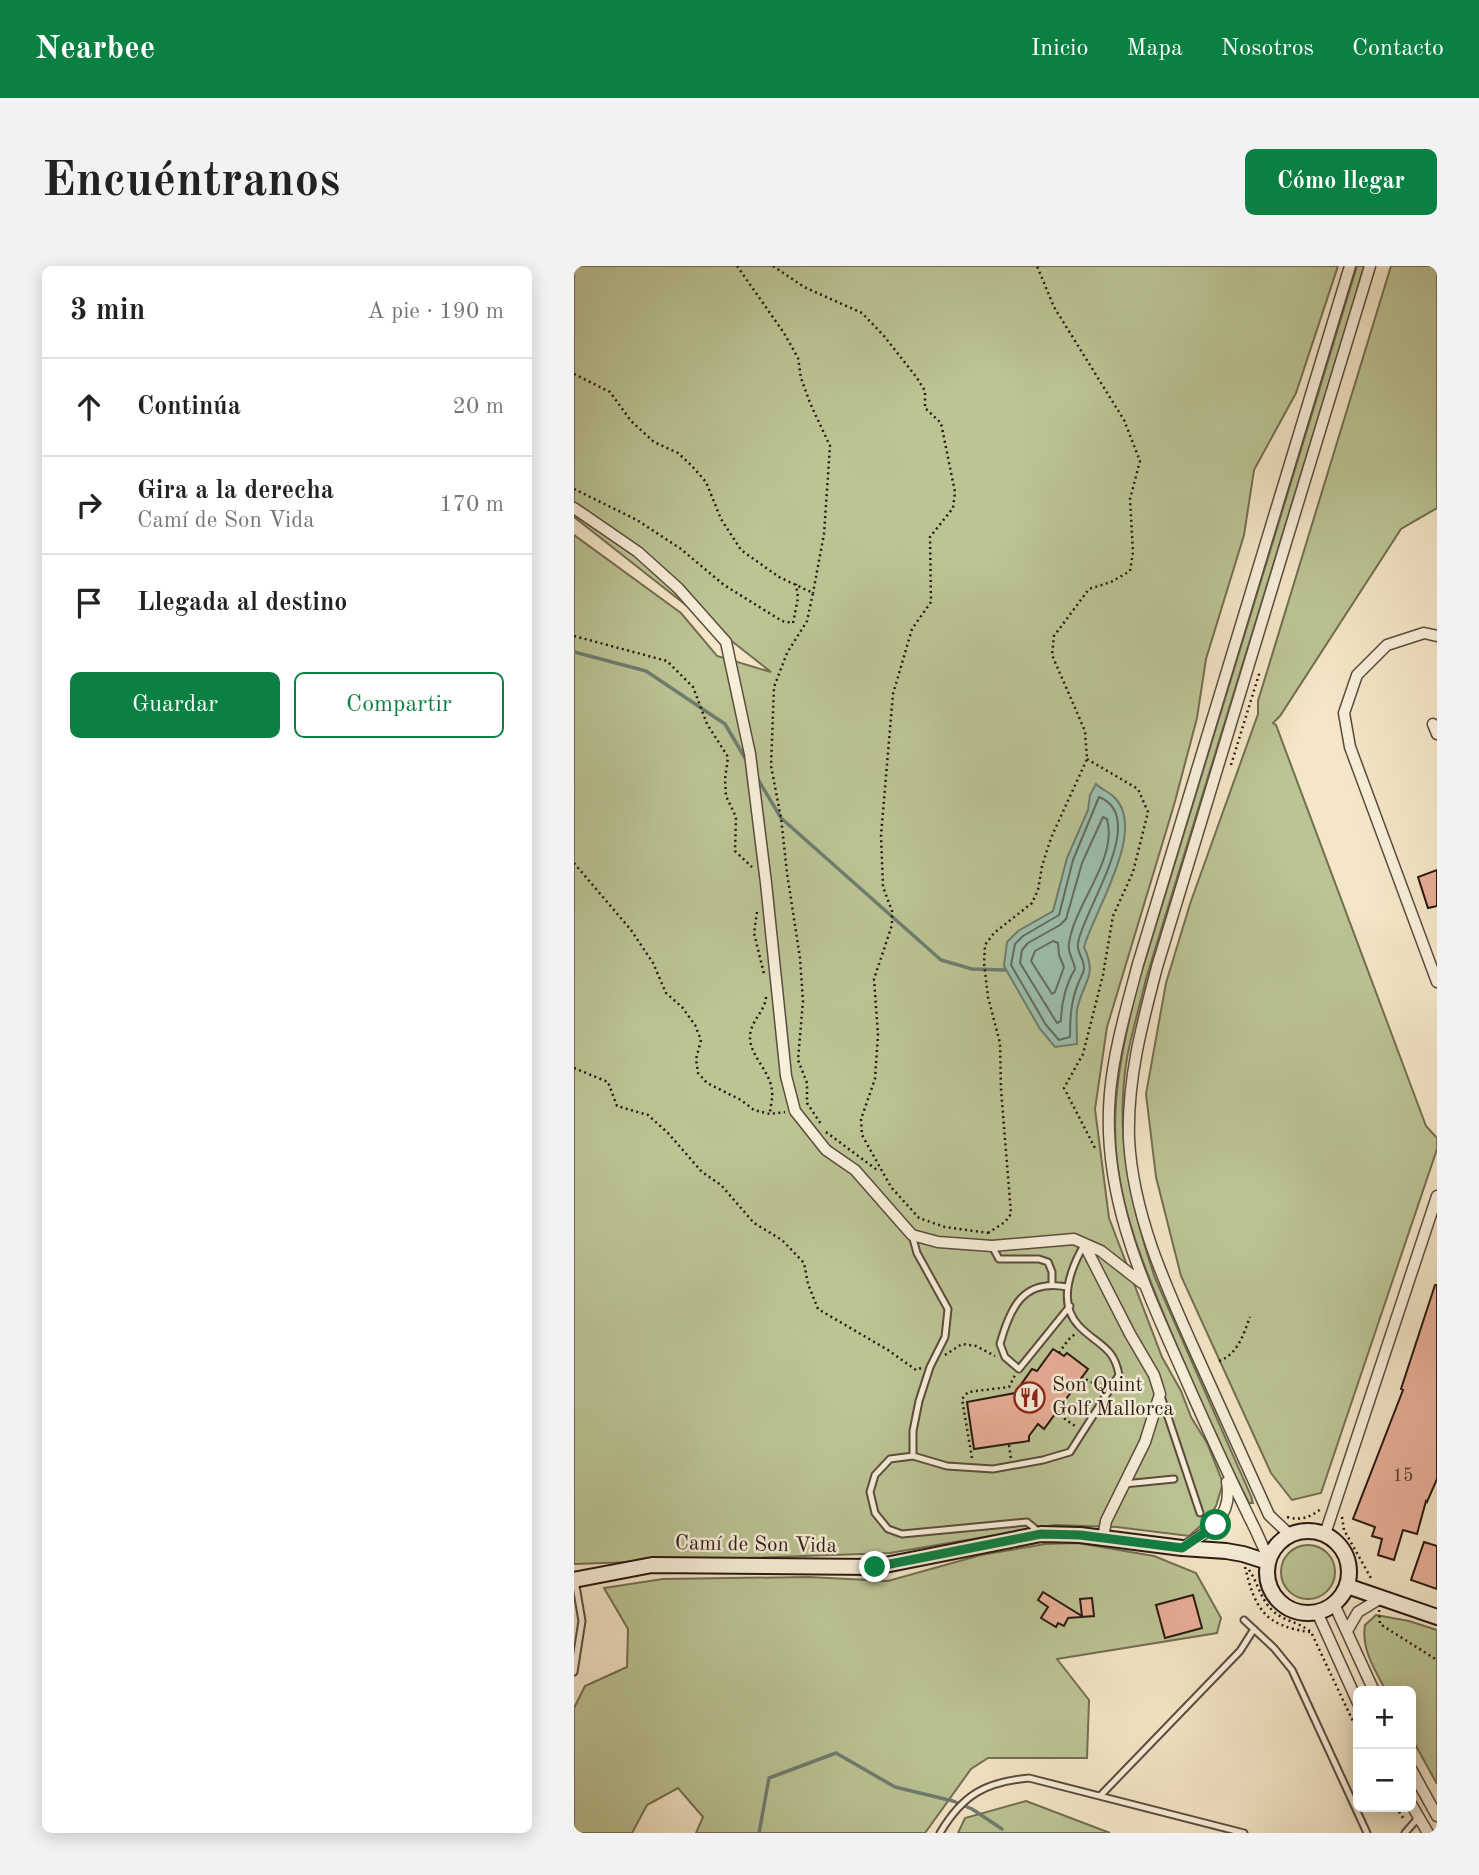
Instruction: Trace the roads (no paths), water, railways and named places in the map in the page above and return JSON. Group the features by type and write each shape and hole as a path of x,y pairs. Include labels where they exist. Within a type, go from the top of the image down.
{"street":[{"path":"1269,1561 1142,1283 1116,1189 1110,1142 1110,1096 1114,1060 1145,937 1350,266"},
{"path":"1290,1535 1276,1517 1159,1269 1135,1185 1129,1141 1129,1096 1139,1035 1157,967 1370,266"},
{"path":"574,508 638,552 678,588 726,642 750,754 786,1076 795,1111 826,1150 855,1170 912,1235 938,1242 992,1246 1074,1239 1101,1251 1142,1283"},
{"path":"1437,636 1424,633 1387,645 1357,675 1344,713 1350,747 1437,982"},
{"path":"1325,1534 1437,1196"},
{"path":"1084,1244 1154,1375 1160,1394 1145,1442 1106,1521 1103,1538"},
{"path":"1182,1548 1216,1525 1230,1496 1226,1471"},
{"path":"1307,1531 1325,1534 1341,1546 1349,1566 1347,1586 1334,1604 1317,1612 1301,1612 1285,1606 1274,1594 1268,1579 1269,1561 1276,1546 1290,1535 1307,1531"},
{"name":"Camí de Son Vida","path":"574,1580 652,1565 875,1567 1041,1534 1103,1538 1246,1555 1269,1561"},
{"path":"1347,1586 1381,1603 1437,1617"},
{"path":"1347,1631 1358,1612 1381,1603"},
{"path":"1334,1604 1372,1686"},
{"path":"1317,1612 1353,1692"},
{"path":"1416,1778 1437,1816"},
{"path":"1416,1812 1428,1833"}],"lane":[{"path":"912,1235 917,1253 948,1309 946,1337 931,1364 919,1401 913,1431 913,1456"},
{"path":"1041,1534 1027,1522 902,1534 888,1529 875,1513 870,1492 875,1475 890,1459 913,1456 947,1466 993,1469 1070,1452 1119,1375 1117,1362 1109,1350 1082,1329 1070,1306 1067,1287 1073,1264 1084,1244"},
{"path":"992,1246 999,1259 1039,1259 1048,1262 1052,1272 1052,1284"},
{"path":"1067,1287 1052,1284 1028,1292 1014,1305 1000,1344 1004,1357 1019,1369 1070,1306"},
{"path":"1160,1394 1200,1513"},
{"path":"1124,1484 1174,1479"},
{"path":"574,1580 582,1621 574,1672"},
{"path":"1244,1620 1292,1670 1367,1833"},
{"path":"1100,1796 1240,1651 1254,1629"},
{"path":"940,1833 967,1798 1002,1781 1029,1778 1244,1833"},
{"path":"1405,1833 1419,1818"}],"water":[{"path":"1096,784 1114,797 1123,811 1125,829 1122,849 1084,947 1090,973 1077,1010 1077,1044 1055,1047 1040,1029 1004,966 1007,942 1018,931 1053,911 1067,858"}],"waterway":[{"path":"574,652 646,671 725,724 748,763"},
{"path":"756,776 781,818 941,960 972,969 1005,970"},
{"path":"759,1833 769,1778 836,1753 895,1787 953,1801 972,1809 1002,1829"}],"place":[{"name":"Son Quint Golf Mallorca","path":"1029,1397"}]}
